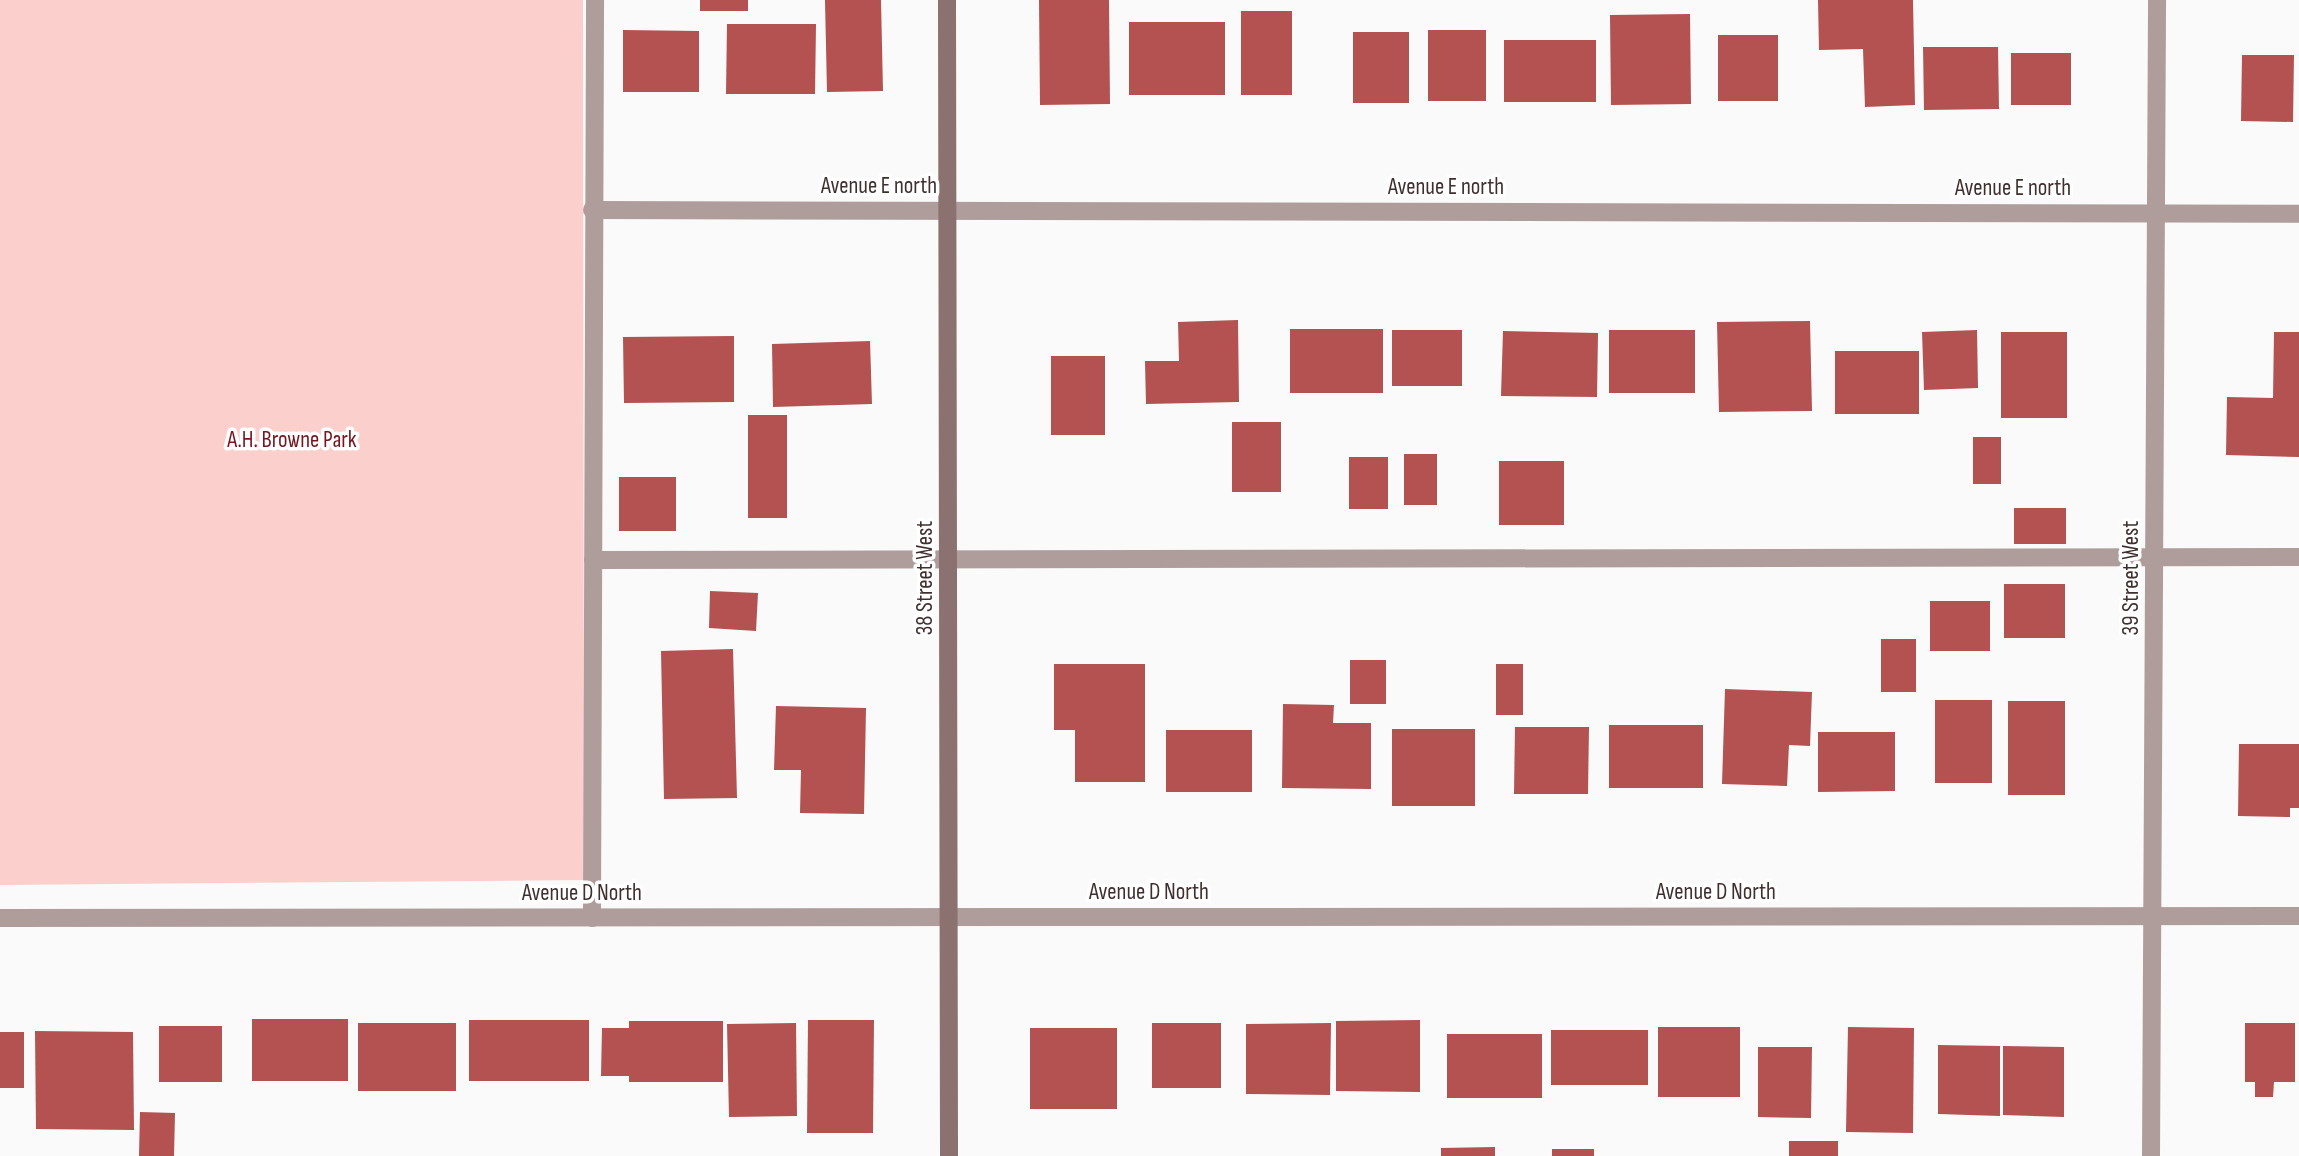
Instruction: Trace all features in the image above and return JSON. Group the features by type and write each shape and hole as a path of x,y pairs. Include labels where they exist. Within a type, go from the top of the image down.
{"street":[{"path":"592,918 592,210 595,0"},
{"name":"38 Street West","path":"947,0 949,1156"},
{"name":"39 Street West","path":"2151,1156 2155,916 2157,0"},
{"name":"Avenue E north","path":"592,210 2299,214"},
{"path":"593,560 2299,557"},
{"name":"Avenue D North","path":"0,918 2299,916"}],"green space":[{"name":"A.H. Browne Park","path":"0,0 583,0 584,880 0,885"}],"building":[{"path":"700,0 748,0 748,11 700,11"},
{"path":"825,0 881,0 883,91 827,92"},
{"path":"1039,0 1109,0 1110,104 1040,105"},
{"path":"1818,0 1913,0 1915,105 1865,107 1863,49 1819,50"},
{"path":"1241,11 1292,11 1292,95 1241,95"},
{"path":"1690,14 1691,104 1611,105 1610,15"},
{"path":"1129,22 1225,22 1225,95 1129,95"},
{"path":"727,24 816,24 815,94 726,94"},
{"path":"623,30 699,31 699,92 623,92"},
{"path":"1428,30 1486,30 1486,101 1428,101"},
{"path":"1353,32 1409,32 1409,103 1353,103"},
{"path":"1718,35 1778,35 1778,101 1718,101"},
{"path":"1504,40 1596,40 1596,102 1504,102"},
{"path":"1923,47 1998,47 1999,109 1924,110"},
{"path":"2011,53 2071,53 2071,105 2011,105"},
{"path":"2242,55 2294,55 2293,122 2241,121"},
{"path":"1238,320 1239,402 1146,404 1145,361 1179,361 1178,322"},
{"path":"1810,321 1812,411 1719,412 1717,322"},
{"path":"1290,329 1383,329 1383,393 1290,393"},
{"path":"1392,330 1462,330 1462,386 1392,386"},
{"path":"1609,330 1695,330 1695,393 1609,393"},
{"path":"1977,330 1978,388 1924,390 1922,332"},
{"path":"1503,331 1598,333 1597,397 1501,396"},
{"path":"2001,332 2067,332 2067,418 2001,418"},
{"path":"2274,332 2299,332 2299,457 2226,455 2227,397 2273,398"},
{"path":"734,336 734,402 624,403 623,337"},
{"path":"870,341 872,404 773,407 772,344"},
{"path":"1835,351 1919,351 1919,414 1835,414"},
{"path":"1051,356 1105,356 1105,435 1051,435"},
{"path":"748,415 787,415 787,518 748,518"},
{"path":"1232,422 1281,422 1281,492 1232,492"},
{"path":"1973,437 2001,437 2001,484 1973,484"},
{"path":"1404,454 1437,454 1437,505 1404,505"},
{"path":"1349,457 1388,457 1388,509 1349,509"},
{"path":"1499,461 1564,461 1564,525 1499,525"},
{"path":"619,477 676,477 676,531 619,531"},
{"path":"2014,508 2066,508 2066,544 2014,544"},
{"path":"2004,584 2065,584 2065,638 2004,638"},
{"path":"710,591 758,593 756,631 709,628"},
{"path":"1930,601 1990,601 1990,651 1930,651"},
{"path":"1881,639 1916,639 1916,692 1881,692"},
{"path":"733,649 737,798 664,799 661,651"},
{"path":"1350,660 1386,660 1386,704 1350,704"},
{"path":"1054,664 1145,664 1145,782 1075,782 1075,730 1054,730"},
{"path":"1496,664 1523,664 1523,715 1496,715"},
{"path":"1725,689 1812,692 1810,746 1789,745 1787,786 1722,784"},
{"path":"1935,700 1992,700 1992,783 1935,783"},
{"path":"2008,701 2065,701 2065,795 2008,795"},
{"path":"1283,704 1334,705 1333,723 1371,723 1371,789 1282,788"},
{"path":"776,706 866,708 864,814 800,813 801,770 774,770"},
{"path":"1609,725 1703,725 1703,788 1609,788"},
{"path":"1515,727 1589,727 1588,794 1514,794"},
{"path":"1392,729 1475,729 1475,806 1392,806"},
{"path":"1166,730 1252,730 1252,792 1166,792"},
{"path":"1818,732 1895,732 1895,791 1818,792"},
{"path":"2239,744 2299,744 2299,808 2290,808 2290,817 2238,816"},
{"path":"252,1019 348,1019 348,1081 252,1081"},
{"path":"469,1020 589,1020 589,1081 469,1081"},
{"path":"808,1020 874,1020 873,1133 807,1133"},
{"path":"1420,1020 1420,1092 1336,1091 1336,1021"},
{"path":"629,1021 723,1021 723,1082 629,1082 629,1076 601,1076 602,1028 629,1028"},
{"path":"358,1023 456,1023 456,1091 358,1091"},
{"path":"796,1023 797,1116 729,1117 727,1024"},
{"path":"1152,1023 1221,1023 1221,1088 1152,1088"},
{"path":"1331,1023 1330,1095 1246,1094 1246,1024"},
{"path":"2245,1023 2295,1023 2295,1082 2274,1082 2273,1097 2255,1097 2255,1082 2245,1082"},
{"path":"159,1026 222,1026 222,1082 159,1082"},
{"path":"1658,1027 1740,1027 1740,1097 1658,1097"},
{"path":"1848,1027 1914,1028 1913,1133 1846,1132"},
{"path":"1030,1028 1117,1028 1117,1109 1030,1109"},
{"path":"1551,1030 1648,1030 1648,1085 1551,1085"},
{"path":"35,1031 133,1032 134,1130 36,1129"},
{"path":"0,1032 24,1032 24,1088 0,1088"},
{"path":"1447,1034 1542,1034 1542,1098 1447,1098"},
{"path":"1938,1045 2000,1046 2000,1116 1938,1114"},
{"path":"2003,1046 2064,1047 2064,1117 2003,1115"},
{"path":"1758,1047 1812,1047 1811,1118 1758,1117"},
{"path":"140,1112 175,1113 174,1156 139,1156"},
{"path":"1789,1141 1838,1141 1838,1156 1789,1156"},
{"path":"1495,1147 1495,1156 1441,1156 1441,1148"},
{"path":"1552,1149 1594,1149 1594,1156 1552,1156"}]}
